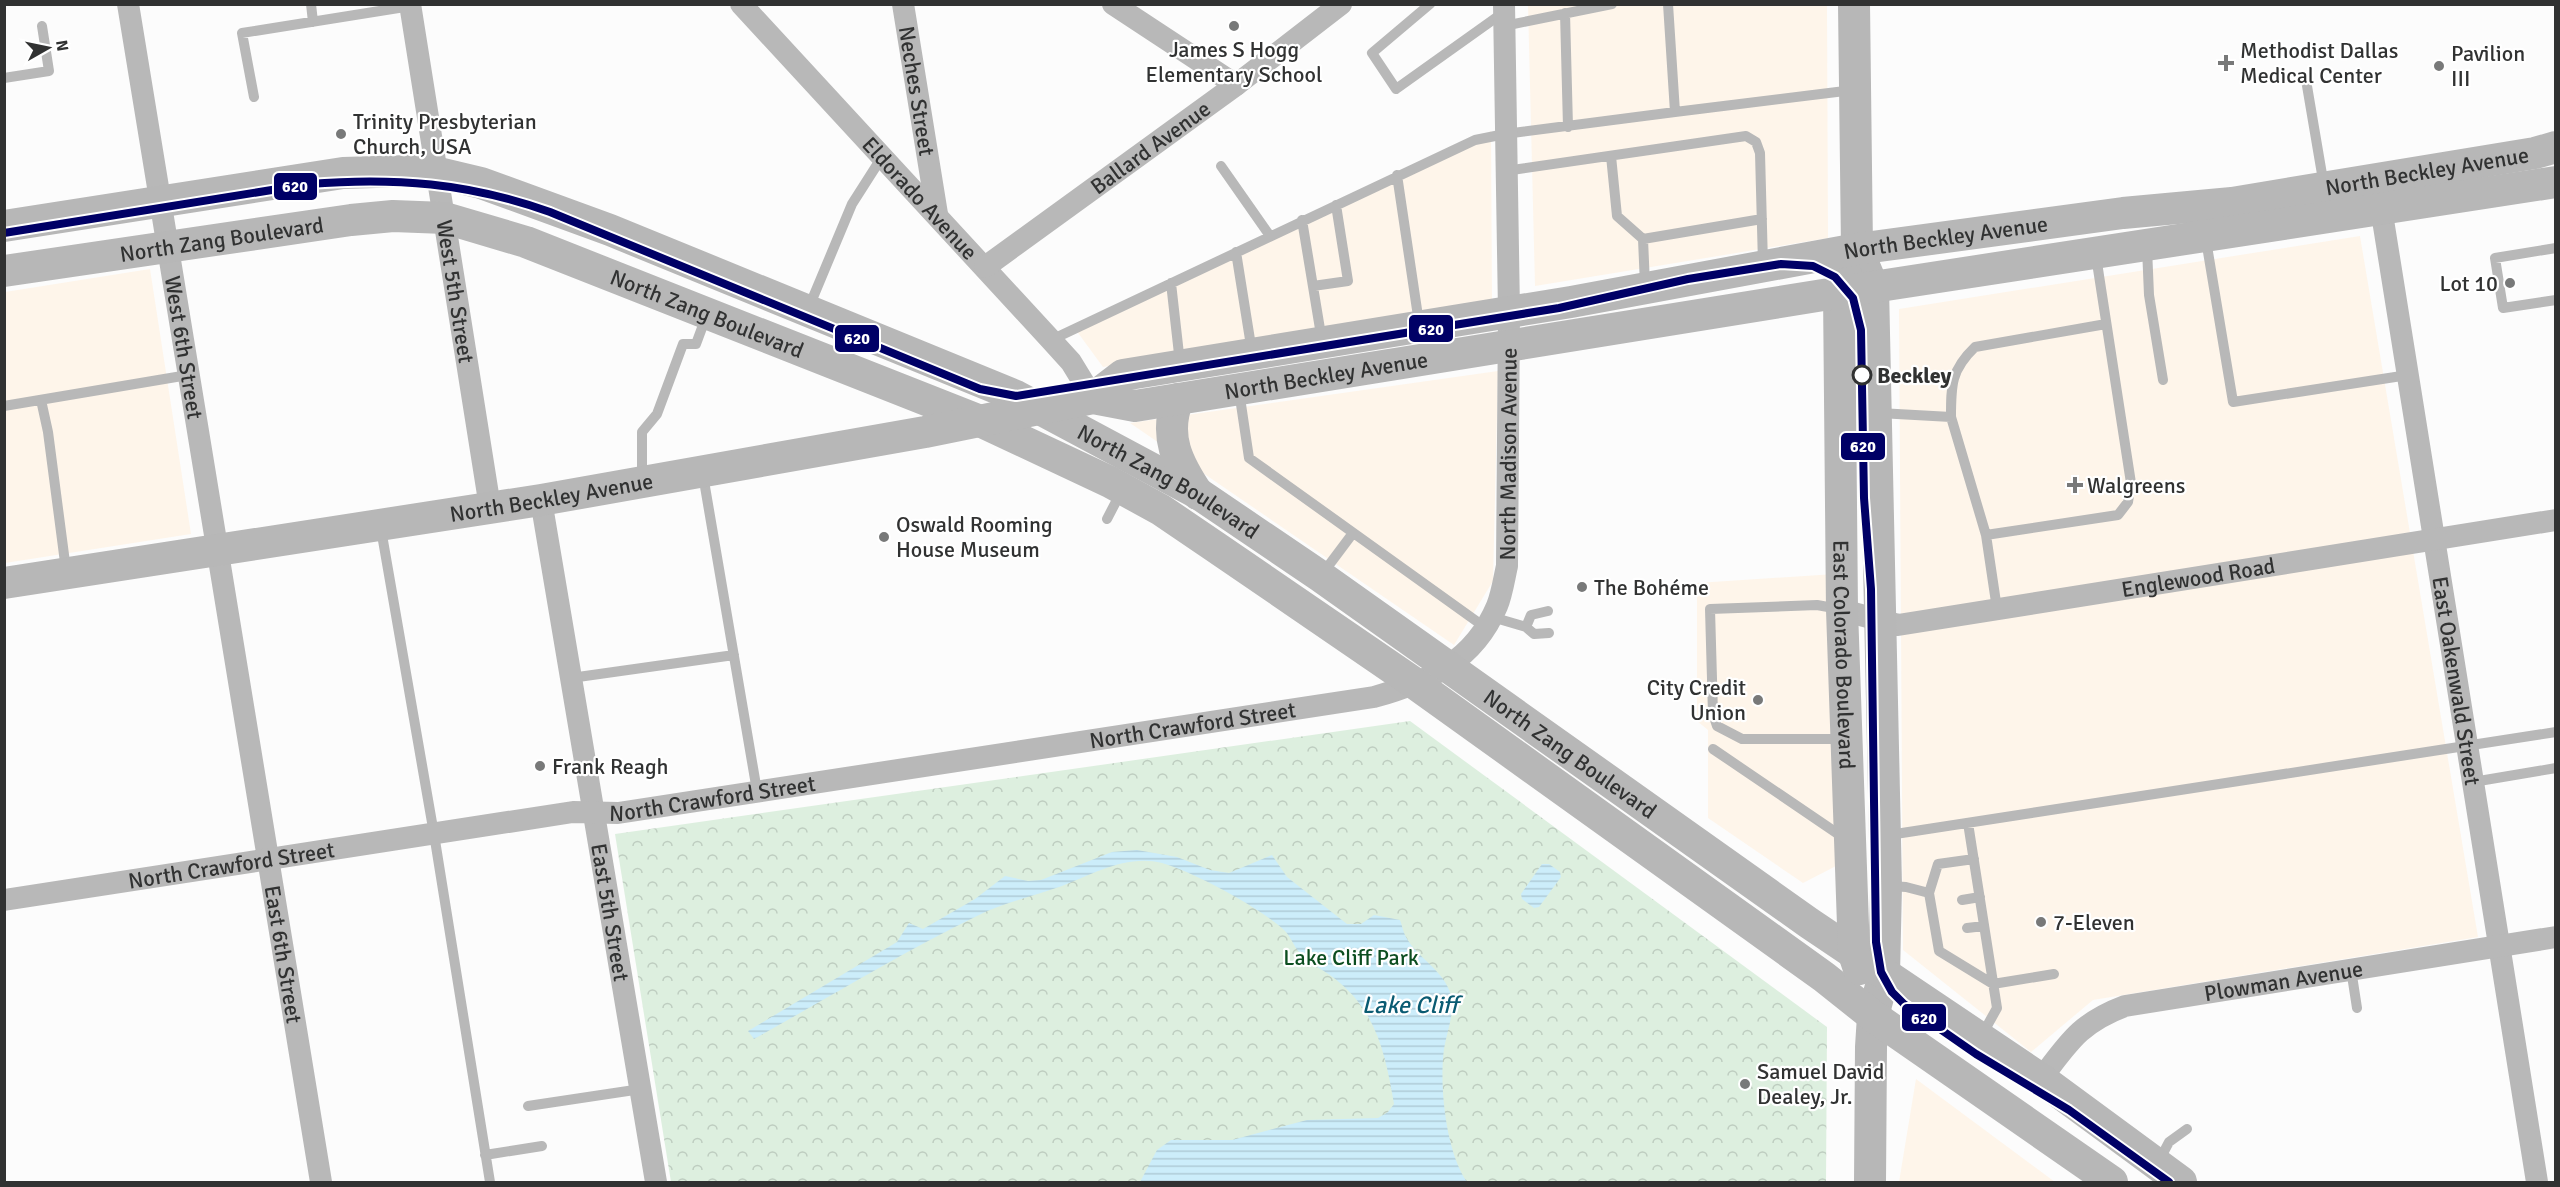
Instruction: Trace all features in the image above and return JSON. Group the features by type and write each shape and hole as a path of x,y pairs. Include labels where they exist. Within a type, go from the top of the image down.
{"main road":[{"path":"1854,4 1857,249 1873,287"},
{"name":"North Beckley Avenue","path":"1094,398 1124,375 1509,312 1857,249 2123,213 2232,203 2556,147"},
{"name":"North Zang Boulevard","path":"4,226 343,173 409,171 439,173 481,183 526,198 1016,396 1199,495 1320,576 1884,975 2041,1079 2151,1173 2181,1182"},
{"name":"North Beckley Avenue","path":"4,583 542,500 980,421 1094,398 1135,406 1839,292 2556,182"},
{"name":"North Zang Boulevard","path":"4,271 351,220 411,215 445,219 526,242 980,421 1123,489 1205,540 1417,685 1824,977 1873,1016 2112,1182"},
{"path":"1839,292 1857,249"},
{"name":"East Colorado Boulevard","path":"1873,287 1876,413 1860,469 1842,610 1854,954 1873,1016"},
{"name":"East Colorado Boulevard","path":"1839,292 1860,469 1882,621 1886,886 1884,975 1873,1016 1870,1182"},
{"path":"1178,399 1170,430 1173,448 1179,465 1199,495"}],"street":[{"name":"West 6th Street","path":"128,4 215,550"},
{"name":"Eldorado Avenue","path":"741,4 1071,362 1094,398"},
{"name":"Neches Street","path":"903,4 937,214"},
{"path":"1113,4 1236,85"},
{"name":"Ballard Avenue","path":"985,267 1236,85 1341,4"},
{"name":"West 5th Street","path":"410,5 439,173 490,507"},
{"name":"North Madison Avenue","path":"1417,685 1448,666 1489,622 1498,604 1507,566 1509,312 1504,14"},
{"name":"East Oakenwald Street","path":"2377,179 2537,1182"},
{"name":"East 5th Street","path":"542,500 656,1182"},
{"name":"Englewood Road","path":"1842,610 1898,625 2556,520"},
{"name":"East 6th Street","path":"215,550 321,1182"},
{"name":"North Crawford Street","path":"4,900 573,812 618,813 1374,697 1417,685"},
{"name":"Plowman Avenue","path":"2041,1079 2082,1027 2098,1016 2125,1006 2556,937"}],"lane":[{"path":"311,4 313,22"},
{"path":"1430,4 1372,53 1396,89 1504,14 1565,13 1612,4"},
{"path":"1668,4 1675,112"},
{"path":"254,97 242,33 410,5"},
{"path":"1565,13 1568,127"},
{"path":"4,78 49,71 42,26"},
{"path":"2306,80 2324,188"},
{"path":"1051,340 1475,140 1505,134 1855,90"},
{"path":"1505,171 1746,136 1756,142 1760,153 1763,266"},
{"path":"1611,156 1617,216 1643,239 1645,288"},
{"path":"807,310 852,204 882,157"},
{"path":"1221,166 1269,236"},
{"path":"1397,175 1419,327"},
{"path":"1313,286 1348,281 1336,204"},
{"path":"1643,239 1762,219"},
{"path":"1302,220 1323,343"},
{"path":"2205,236 2233,402 2408,375"},
{"path":"2147,245 2149,295 2163,380"},
{"path":"2556,248 2495,258 2503,308 2556,300"},
{"path":"1236,252 1252,355"},
{"path":"1986,535 2118,515 2128,502 2131,483 2095,253"},
{"path":"1171,283 1180,366"},
{"path":"642,482 642,432 657,414 683,344 696,344 708,313"},
{"path":"1997,609 1986,535 1951,417 1951,384 1960,361 1975,347 2106,324"},
{"path":"4,406 188,375"},
{"path":"1238,390 1249,458 1353,533 1489,622 1526,627 1534,634 1549,633"},
{"path":"41,400 48,432 66,573"},
{"path":"1876,413 1951,417"},
{"path":"702,470 757,791"},
{"path":"1107,519 1123,489"},
{"path":"380,524 434,834 490,1182"},
{"path":"1320,576 1353,533"},
{"path":"1842,610 1817,604 1710,609 1713,714 1717,726 1742,739 1847,739"},
{"path":"1526,627 1531,615 1548,611"},
{"path":"571,678 734,655"},
{"path":"1885,836 2556,732"},
{"path":"1713,749 1851,843"},
{"path":"2473,782 2556,768"},
{"path":"1968,823 1997,1008 1980,1039"},
{"path":"1974,859 1938,864 1934,899 1941,933 1939,951 1993,984 2054,974"},
{"path":"1886,886 1906,886 1934,899"},
{"path":"1962,900 1980,897"},
{"path":"1967,928 1984,926"},
{"path":"2351,969 2357,1008"},
{"path":"528,1106 641,1089"},
{"path":"2151,1173 2169,1142 2187,1129"},
{"path":"485,1155 542,1146"}],"shaded area":[{"path":"1528,5 1827,5 1828,238 1535,286"},
{"path":"1491,131 1492,300 1103,367 1073,326 1419,170"},
{"path":"2360,236 2478,937 2093,1000 2031,1052 1903,950 1899,309"},
{"path":"150,269 191,534 5,563 5,292"},
{"path":"1498,371 1493,581 1454,645 1130,423"},
{"path":"1835,574 1838,865 1803,883 1708,818 1708,730 1697,721 1697,583"},
{"path":"1916,1079 2055,1182 1899,1182"}],"green space":[{"name":"Lake Cliff Park","path":"1410,721 1827,1027 1826,1182 671,1182 615,834"}],"water":[{"name":"Lake Cliff","path":"1137,850 1177,857 1210,870 1229,873 1272,855 1287,877 1347,924 1361,924 1374,915 1400,920 1411,944 1443,978 1451,995 1451,1015 1444,1049 1444,1099 1449,1136 1454,1154 1467,1182 1140,1182 1157,1150 1171,1140 1232,1140 1307,1120 1378,1118 1388,1112 1394,1104 1388,1070 1378,1038 1372,1023 1353,996 1335,979 1304,957 1285,931 1260,912 1209,882 1162,863 1136,861 1123,863 987,911 893,960 754,1039 748,1031 897,942 909,923 923,929 975,899 1005,876 1028,881 1041,880 1112,852"},
{"path":"1542,864 1549,864 1560,872 1561,877 1539,907 1534,908 1522,899 1521,894"}],"transit line":[{"name":"620","path":"4,233 309,184 371,181 461,189 490,194 550,212 980,389 1016,396 1559,308 1688,279 1781,264 1813,266 1835,277 1853,298 1861,330 1864,498 1871,589 1876,942 1881,972 1892,992 1904,1004 1976,1054 2069,1110 2169,1182"}],"place":[{"name":"James S Hogg Elementary School","path":"1234,26"},
{"name":"Methodist Dallas Medical Center","path":"2226,63"},
{"name":"Pavilion III","path":"2439,66"},
{"name":"Trinity Presbyterian Church, USA","path":"341,134"},
{"name":"Lot 10","path":"2510,283"},
{"name":"Beckley","path":"1862,375"},
{"name":"Walgreens","path":"2075,485"},
{"name":"Oswald Rooming House Museum","path":"884,537"},
{"name":"The Bohéme","path":"1582,587"},
{"name":"City Credit Union","path":"1758,700"},
{"name":"Frank Reagh","path":"540,766"},
{"name":"7-Eleven","path":"2041,922"},
{"name":"Samuel David Dealey, Jr.","path":"1745,1084"}]}
